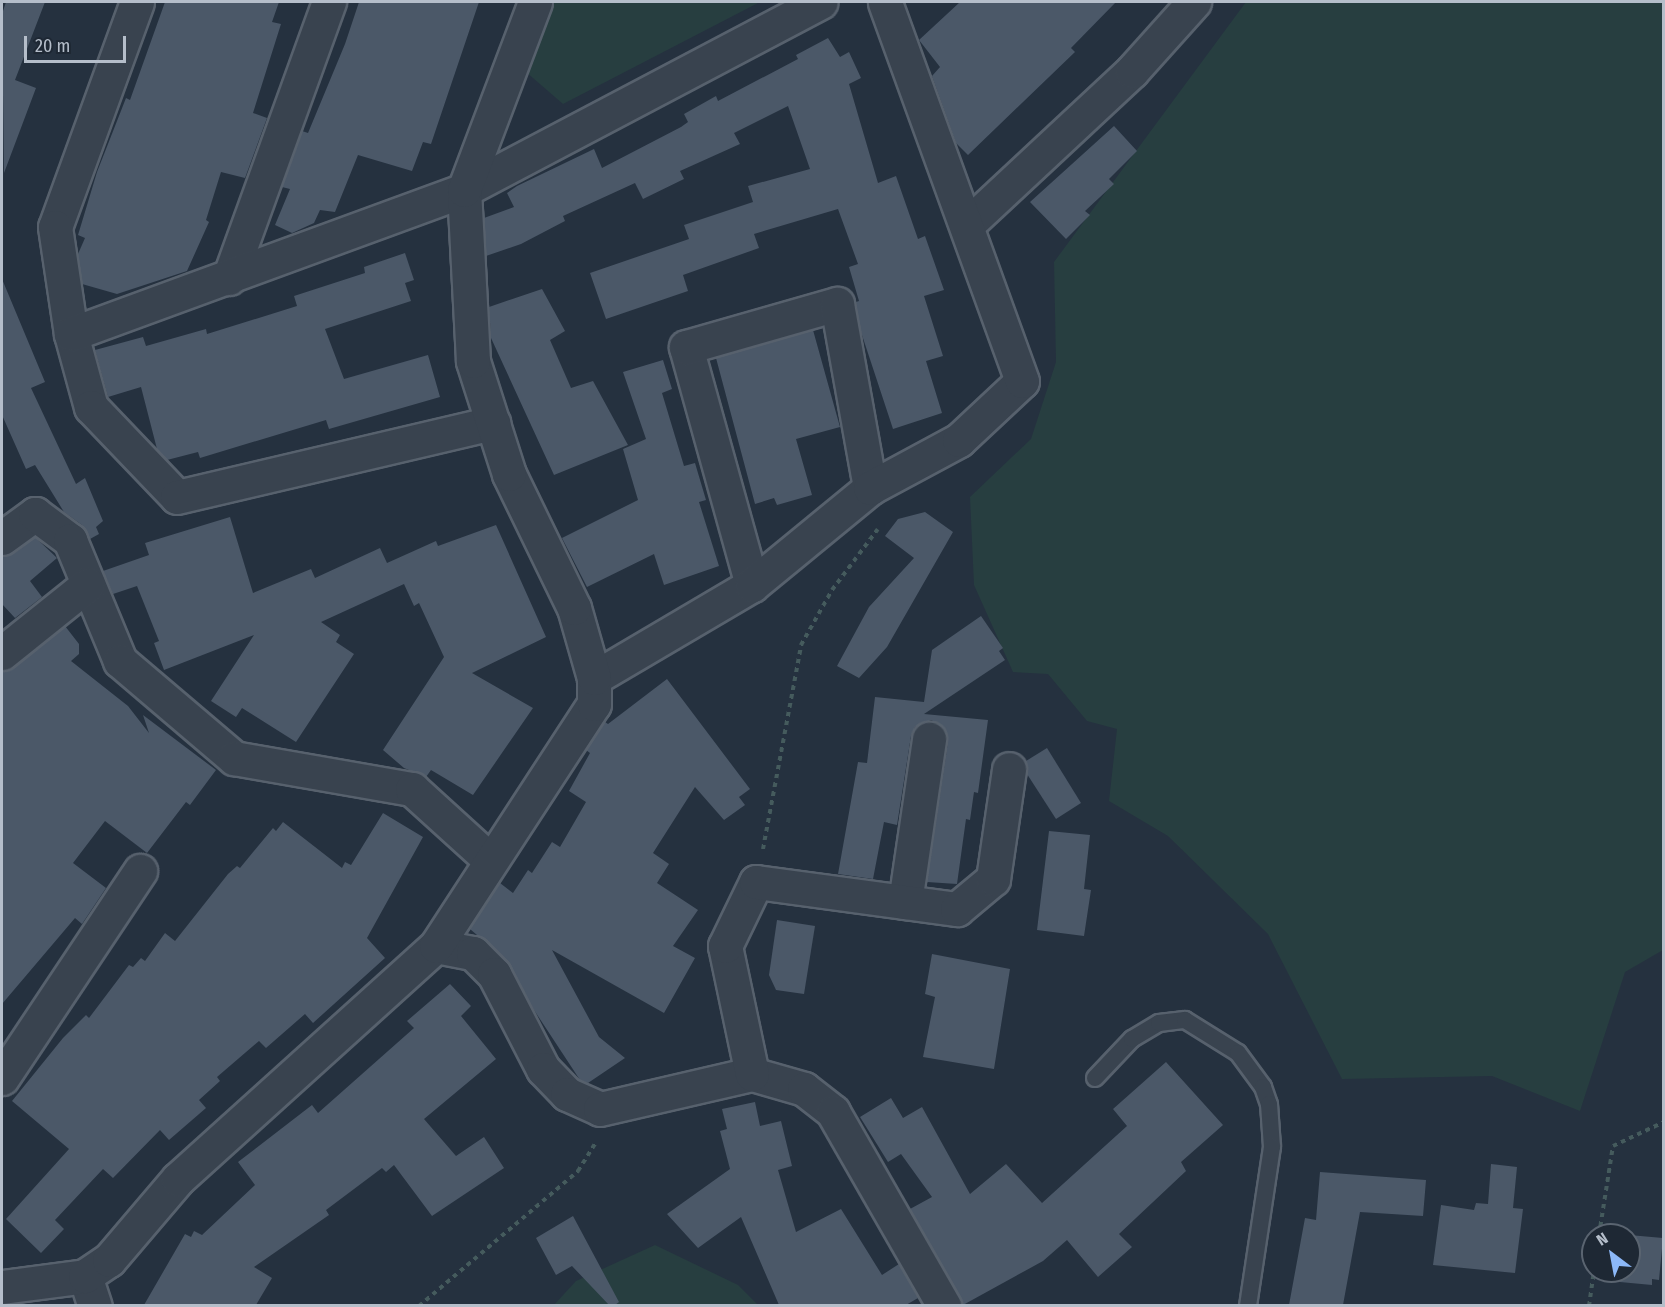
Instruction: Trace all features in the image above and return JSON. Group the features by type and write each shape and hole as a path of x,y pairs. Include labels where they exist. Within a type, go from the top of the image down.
{"street":[{"path":"137,2 55,227 71,334 92,407 177,497 493,423"},
{"path":"230,278 329,2"},
{"path":"2,1287 90,1291 109,1260 178,1179 436,946 594,704 594,678 574,608 509,474 473,361 464,190 535,2"},
{"path":"71,334 230,278 464,190 820,2"},
{"path":"594,678 752,585 870,488 959,440 1022,381 968,224 885,2"},
{"path":"968,224 1132,71 1194,2"},
{"path":"752,585 686,346 837,304 870,488"},
{"path":"2,538 36,514 70,540 120,661 234,758 412,789 490,860"},
{"path":"2,653 88,584"},
{"path":"905,902 929,739"},
{"path":"752,1074 725,946 756,882 957,909 993,879 1009,769"},
{"path":"2,1078 140,871"},
{"path":"436,946 472,953 494,974 543,1069 567,1094 600,1109 752,1074 804,1089 833,1112 944,1305"}],"lane":[{"path":"1095,1078 1132,1039 1159,1023 1185,1020 1238,1053 1263,1087 1269,1104 1272,1147 1248,1305"}],"path":[{"path":"756,882 788,734 801,645 832,590 880,527"},
{"path":"1601,1223 1612,1146 1664,1122"},
{"path":"419,1305 578,1171 598,1138"},
{"path":"1589,1305 1592,1283"},
{"path":"698,1305 718,1305"}],"green space":[{"path":"553,2 758,3 563,104 526,72"},
{"path":"1246,2 1663,2 1663,950 1625,972 1580,1111 1492,1076 1342,1079 1268,934 1168,836 1109,801 1117,729 1087,721 1048,674 1013,672 974,585 970,497 1031,439 1056,362 1054,262"},
{"path":"655,1245 738,1285 758,1305 553,1306 576,1281"}],"building":[{"path":"6,2 45,2 15,80 36,88 4,173 2,14"},
{"path":"165,2 279,2 272,22 281,24 253,113 267,118 245,178 221,172 206,220 209,222 187,271 117,294 82,284 78,254 85,238 78,235 97,172 126,98 130,100"},
{"path":"359,2 479,2 431,144 423,142 412,171 358,155 335,212 320,210 314,223 292,233 275,225 290,189 282,187 302,131 308,133 345,44"},
{"path":"960,2 1116,2 1071,48 1075,52 968,155 956,143 932,76 940,67 919,40"},
{"path":"828,38 840,57 849,52 861,78 849,84 878,183 896,176 918,239 925,236 944,290 924,296 943,356 926,361 942,413 893,429 860,329 856,302 859,301 849,267 858,264 838,209 754,234 759,248 683,275 688,291 606,319 590,273 689,239 684,225 753,202 748,186 810,169 788,106 734,133 740,144 680,171 684,179 643,199 635,183 563,216 565,221 521,244 486,256 484,218 514,207 507,193 517,186 594,149 602,168 681,127 688,122 684,114 716,96 718,101 798,59 796,55"},
{"path":"1114,126 1137,151 1109,179 1114,184 1085,211 1090,215 1066,239 1030,202"},
{"path":"405,253 414,280 405,283 411,301 325,329 344,379 428,355 440,397 329,429 326,420 200,458 198,452 167,460 157,449 141,387 108,397 95,350 143,337 146,346 206,329 207,334 297,306 294,296 365,273 364,267"},
{"path":"2,279 45,382 31,388 76,484 85,478 103,521 96,527 99,534 90,539 82,525 64,512 35,465 26,469 2,415"},
{"path":"542,289 565,331 550,340 571,388 593,381 628,445 554,475 491,338 489,307"},
{"path":"813,330 840,427 796,439 812,495 777,505 774,498 755,504 716,358"},
{"path":"663,360 672,389 662,393 684,466 695,463 706,500 699,502 719,566 664,585 654,554 587,587 562,538 638,500 623,449 646,439 623,372"},
{"path":"925,512 953,532 887,647 859,678 837,666 869,607 914,558 885,536 898,519"},
{"path":"230,517 253,593 311,569 315,578 380,548 387,563 436,541 438,546 496,525 546,637 472,673 533,708 473,795 431,770 426,777 404,768 383,750 444,657 419,603 414,606 404,584 321,622 340,635 336,642 354,654 296,742 242,708 236,717 211,701 254,635 164,670 154,643 159,641 137,586 113,594 103,571 149,555 145,543"},
{"path":"35,537 57,558 30,581 42,597 15,618 2,604 2,556 16,552"},
{"path":"981,616 1003,648 999,651 1005,660 924,714 988,720 978,793 974,792 970,820 966,819 957,884 927,882 948,742 941,725 931,720 915,727 911,736 897,825 884,822 873,879 838,874 858,762 867,763 875,697 924,702 932,650"},
{"path":"65,626 79,644 79,654 71,661 128,706 149,733 143,715 216,770 190,805 186,802 147,853 105,821 73,863 106,888 82,924 75,918 2,1004 2,672 14,668"},
{"path":"667,679 750,789 739,797 745,805 724,820 695,787 653,853 669,864 657,883 698,910 673,946 695,958 664,1013 552,950 599,1037 625,1058 588,1083 580,1080 534,1010 507,961 470,929 500,883 513,893 528,870 532,873 552,842 560,847 586,802 569,791 590,753 586,750 605,722 608,724"},
{"path":"1047,748 1081,803 1056,819 1027,774 1026,761"},
{"path":"383,813 423,837 367,938 385,958 313,1023 305,1014 266,1048 259,1041 217,1077 220,1081 199,1100 206,1108 169,1140 160,1130 113,1178 103,1169 55,1220 64,1229 41,1253 6,1219 69,1149 12,1101 63,1038 86,1015 89,1018 129,965 133,967 141,958 145,961 165,933 175,941 228,874 237,866 240,868 273,828 276,831 283,822 342,868 345,862 351,865"},
{"path":"1049,831 1090,835 1084,889 1091,890 1084,936 1037,930"},
{"path":"777,920 815,926 804,994 776,990 769,975"},
{"path":"932,954 1010,969 994,1069 923,1057 935,997 925,994"},
{"path":"450,984 471,1006 461,1016 496,1059 424,1119 456,1156 484,1137 504,1168 432,1216 394,1165 386,1172 382,1168 326,1210 329,1215 254,1267 272,1278 256,1305 144,1305 185,1234 191,1237 194,1231 202,1235 255,1185 238,1162 312,1105 318,1113 414,1028 407,1021"},
{"path":"1166,1062 1223,1125 1181,1162 1186,1171 1119,1234 1132,1247 1098,1277 1067,1240 1043,1261 963,1305 910,1209 932,1197 901,1154 888,1162 860,1117 891,1098 903,1118 922,1107 970,1194 1006,1164 1042,1203 1127,1126 1113,1109"},
{"path":"755,1102 760,1126 781,1121 792,1166 778,1170 796,1232 841,1209 882,1275 899,1264 918,1298 906,1305 779,1305 741,1217 698,1248 667,1214 730,1169 720,1131 727,1129 722,1109"},
{"path":"1491,1164 1517,1167 1513,1208 1523,1209 1515,1273 1433,1265 1441,1205 1474,1210 1476,1203 1488,1204"},
{"path":"1320,1172 1426,1180 1423,1216 1360,1212 1343,1305 1289,1305 1305,1218 1316,1220"},
{"path":"573,1216 619,1302 615,1305 609,1305 572,1266 556,1275 536,1238"},
{"path":"1641,1236 1663,1238 1659,1280 1652,1279 1652,1285 1631,1283 1641,1283"}]}
